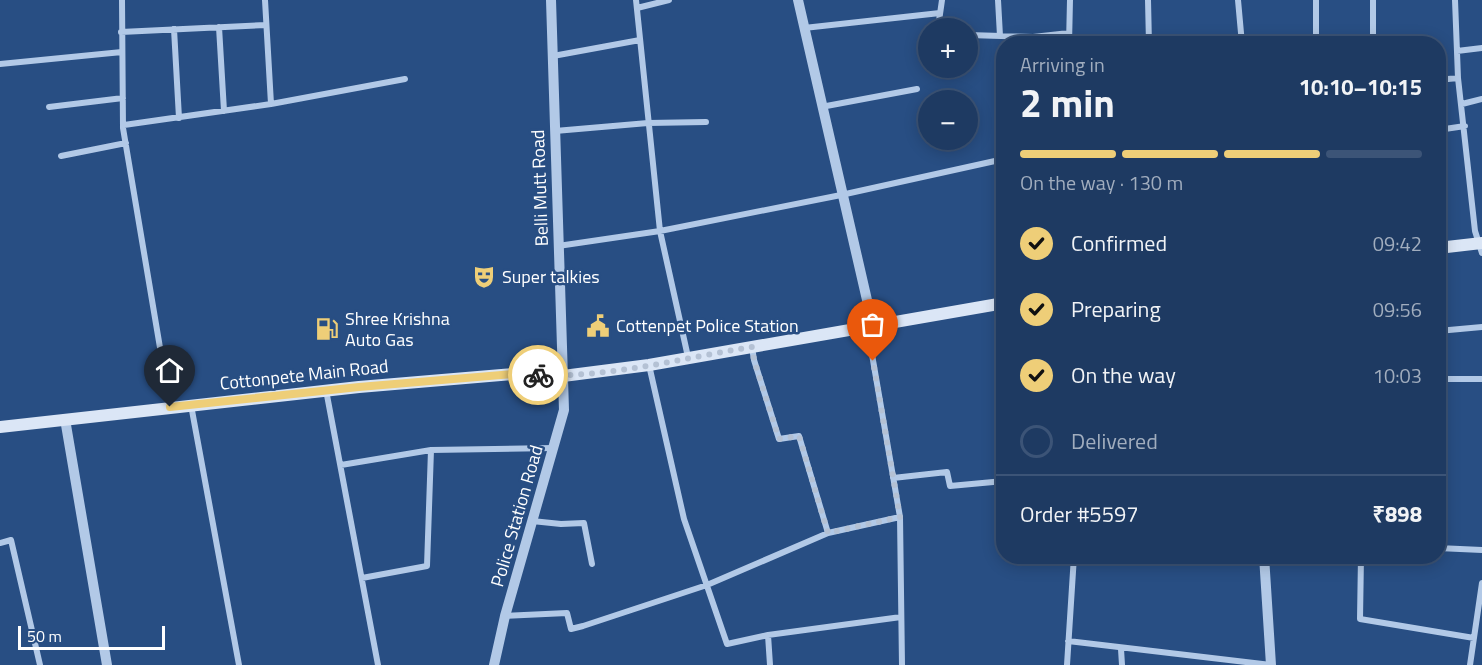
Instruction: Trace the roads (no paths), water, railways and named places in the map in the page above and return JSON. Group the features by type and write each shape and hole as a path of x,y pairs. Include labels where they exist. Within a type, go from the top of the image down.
{"main road":[{"path":"1446,248 1481,246"},
{"name":"Cottonpete Main Road","path":"0,427 326,390 513,374 563,376 649,365 996,304"}],"street":[{"path":"122,0 121,32 126,143 170,407"},
{"path":"265,0 271,104"},
{"name":"Belli Mutt Road","path":"551,0 563,376"},
{"path":"636,0 660,231 688,357"},
{"path":"637,8 669,0"},
{"path":"798,0 841,195 870,313 869,337 900,517 902,665"},
{"path":"940,18 942,0"},
{"path":"978,35 1000,36 998,0"},
{"path":"1042,36 1069,33 1070,0"},
{"path":"1148,0 1149,36"},
{"path":"1238,0 1241,36"},
{"path":"1316,0 1316,36"},
{"path":"1373,0 1373,36"},
{"path":"1455,0 1458,78 1475,231 1481,246"},
{"path":"803,28 940,13"},
{"path":"121,32 266,25"},
{"path":"219,27 224,111"},
{"path":"174,29 179,118"},
{"path":"553,56 640,40"},
{"path":"1457,51 1482,48"},
{"path":"0,64 122,52"},
{"path":"1446,79 1458,78"},
{"path":"124,125 271,104 405,79"},
{"path":"821,107 917,88"},
{"path":"49,107 123,98"},
{"path":"1462,104 1482,99"},
{"path":"555,131 648,123 706,123"},
{"path":"1446,129 1465,126"},
{"path":"61,156 126,143"},
{"path":"558,246 660,231 996,161"},
{"path":"1446,330 1482,327"},
{"path":"752,347 779,439 799,436 828,533"},
{"path":"649,365 684,519 727,644 768,635 901,617"},
{"name":"Police Station Road","path":"494,665 505,616 564,410 563,376"},
{"path":"1446,379 1482,379"},
{"path":"326,390 378,665"},
{"path":"191,405 238,665"},
{"path":"65,419 107,665"},
{"path":"340,465 431,450 554,448"},
{"path":"362,578 427,566 431,450"},
{"path":"893,478 947,472 950,486 996,482"},
{"path":"505,616 567,613 571,629 707,585 828,533 900,517"},
{"path":"532,521 561,524 584,523 592,564"},
{"path":"0,543 11,540 40,665"},
{"path":"1446,548 1482,550"},
{"path":"1067,665 1073,564"},
{"path":"1068,641 1271,665 1265,564"},
{"path":"1361,564 1360,619 1474,638"},
{"path":"1470,665 1480,615 1482,582"},
{"path":"768,635 770,665"},
{"path":"1121,649 1122,665"}],"place":[{"name":"Super talkies","path":"484,277"},
{"name":"Cottenpet Police Station","path":"598,326"},
{"name":"Shree Krishna Auto Gas","path":"327,329"}]}
